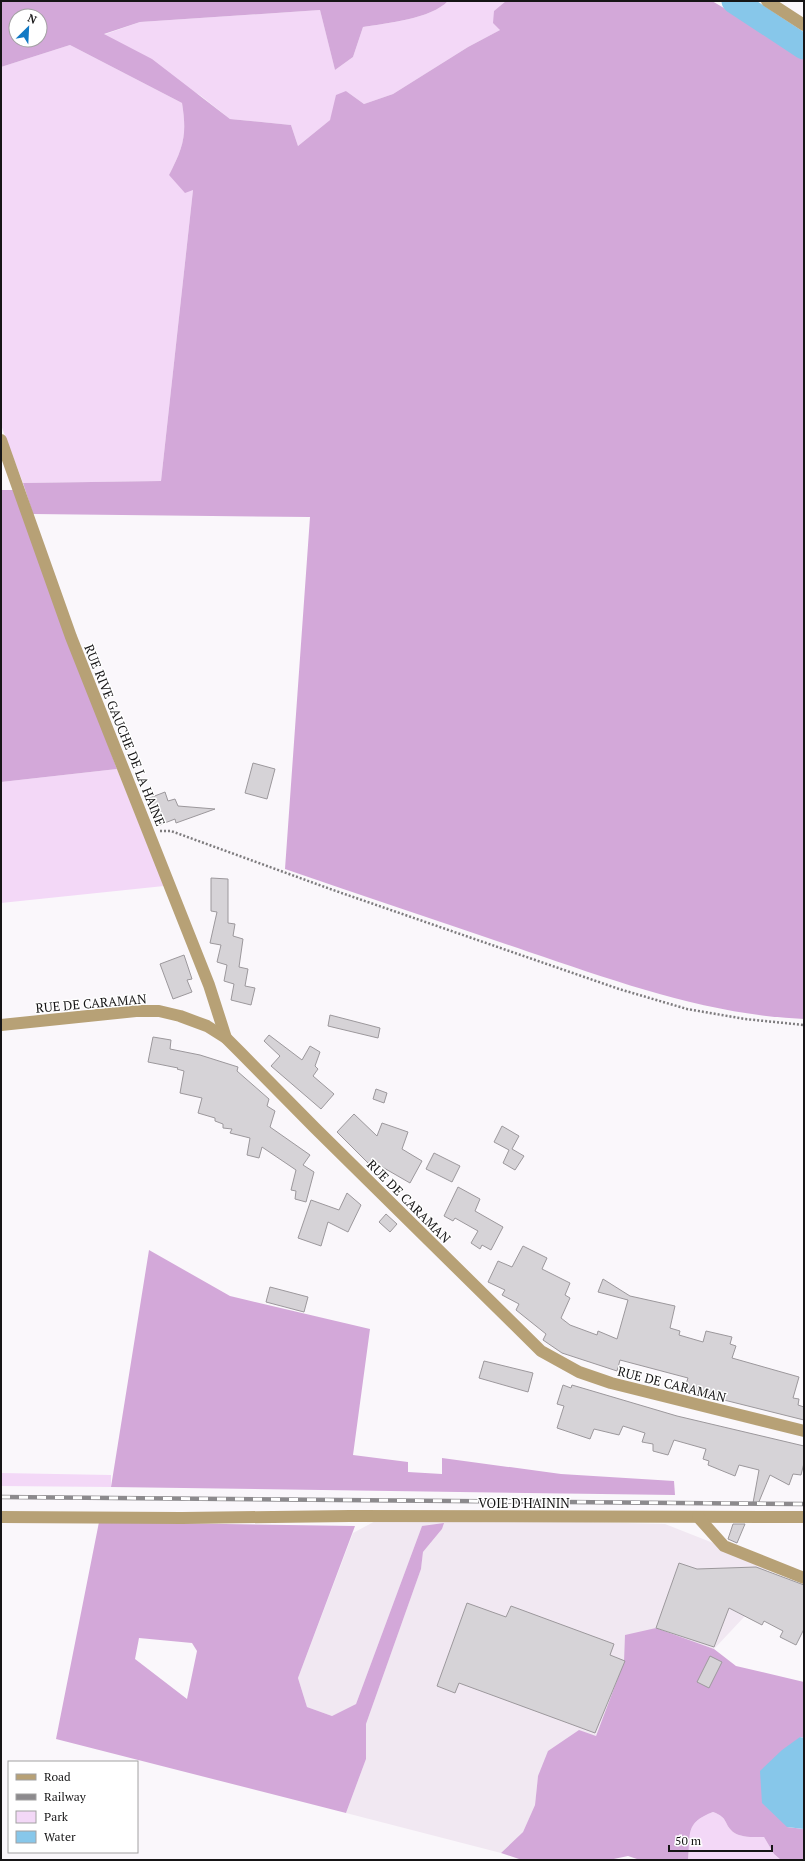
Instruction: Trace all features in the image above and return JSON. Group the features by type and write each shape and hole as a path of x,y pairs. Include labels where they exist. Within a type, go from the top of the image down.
{"street":[{"path":"767,1 804,25"},
{"name":"RUE RIVE GAUCHE DE LA HAINE","path":"1,440 71,637 209,985 226,1038"},
{"name":"RUE DE CARAMAN","path":"1,1026 136,1011 159,1011 194,1020 207,1026 226,1038 541,1351 579,1372 611,1383 804,1431"},
{"path":"698,1516 724,1546 804,1578"},
{"name":"VOIE D'HAININ","path":"1,1517 804,1517"}],"path":[{"path":"148,830 171,831 619,989 687,1009 745,1019 804,1025"}],"shaded area":[{"path":"1,1 448,1 431,12 420,16 396,22 363,27 353,57 335,70 320,10 140,22 104,34 152,59 230,119 291,125 298,146 330,120 336,95 346,91 364,104 393,94 468,47 500,30 493,23 494,11 506,1 712,1 804,55 804,1019 733,1011 664,995 596,975 285,869 310,517 33,514 23,483 161,481 193,190 185,193 169,175 178,156 183,140 184,123 182,103 70,45 1,67"},
{"path":"1,490 13,490 117,769 1,782"},
{"path":"149,1250 230,1296 370,1329 353,1455 408,1462 408,1472 442,1474 442,1458 561,1474 674,1481 675,1495 111,1487"},
{"path":"383,1517 665,1524 769,1565 745,1616 714,1649 656,1628 624,1662 596,1736 538,1776 535,1805 523,1832 501,1853 346,1813 366,1759 366,1724 421,1569 423,1552 442,1529 422,1526 356,1704 332,1716 307,1707 298,1678 353,1533"},
{"path":"99,1522 355,1526 298,1678 307,1707 332,1716 356,1704 422,1526 444,1523 442,1529 423,1552 421,1569 366,1724 366,1759 346,1813 56,1739","holes":["139,1638 192,1643 197,1651 187,1699 135,1659"]},
{"path":"656,1628 714,1649 736,1666 804,1682 804,1738 800,1737 787,1827 804,1829 804,1860 781,1860 774,1854 764,1837 748,1837 736,1834 730,1829 721,1816 713,1812 697,1820 693,1825 690,1836 688,1860 640,1860 628,1856 609,1860 522,1860 501,1853 523,1832 535,1805 538,1776 548,1751 579,1730 596,1736 624,1662 625,1635"}],"green space":[{"path":"448,1 506,1 494,12 500,30 468,47 393,94 364,104 346,91 330,120 298,146 291,125 230,119 201,96 103,35 140,22 320,10 335,70 353,57 363,27 396,22 420,16 431,12"},
{"path":"70,45 182,103 184,123 183,140 178,156 169,175 193,190 161,481 23,483 1,425 1,67"},
{"path":"117,769 164,886 1,903 1,782"},
{"path":"1,1473 111,1475 111,1487 1,1486"},
{"path":"713,1812 721,1816 730,1829 736,1834 748,1837 764,1837 774,1854 781,1860 688,1860 690,1836 693,1825 697,1820"}],"water":[{"path":"800,1737 804,1738 804,1829 787,1827 762,1803 760,1771 782,1750"}],"building":[{"path":"253,763 275,769 267,799 245,793"},
{"path":"165,792 168,801 175,799 178,806 215,809 176,823 175,819 157,826 147,799"},
{"path":"211,878 228,879 228,923 235,924 233,936 243,939 239,967 248,969 245,986 255,988 251,1005 231,1000 234,984 224,981 227,965 217,962 221,945 210,943 217,912 211,911"},
{"path":"184,955 192,979 187,980 192,992 173,999 160,964"},
{"path":"330,1015 380,1028 378,1038 328,1026"},
{"path":"269,1035 302,1060 310,1046 320,1052 315,1066 318,1069 313,1076 334,1094 321,1109 271,1066 280,1056 264,1041"},
{"path":"153,1037 171,1040 170,1049 200,1055 238,1067 237,1071 269,1099 267,1106 275,1111 270,1127 310,1155 303,1165 314,1172 306,1202 295,1199 296,1191 291,1190 296,1170 262,1147 259,1158 247,1155 250,1138 230,1133 232,1129 223,1128 223,1124 215,1121 215,1118 198,1113 202,1098 180,1093 184,1071 177,1069 178,1068 148,1062"},
{"path":"376,1089 387,1093 384,1103 373,1099"},
{"path":"354,1114 377,1136 382,1123 408,1132 402,1149 422,1161 410,1183 377,1164 375,1170 337,1132"},
{"path":"502,1126 519,1136 512,1149 524,1156 515,1170 503,1163 509,1150 494,1142"},
{"path":"434,1153 460,1166 452,1182 426,1169"},
{"path":"458,1187 480,1199 475,1211 503,1227 491,1250 482,1245 480,1249 471,1243 478,1231 455,1218 453,1221 444,1216"},
{"path":"347,1193 361,1205 348,1232 328,1222 321,1246 298,1238 311,1200 339,1210"},
{"path":"386,1214 397,1224 390,1232 379,1222"},
{"path":"523,1246 547,1258 542,1269 570,1283 565,1295 570,1298 561,1318 570,1325 597,1335 598,1331 617,1339 628,1300 598,1292 603,1279 630,1296 675,1306 670,1328 680,1331 679,1335 703,1342 706,1331 732,1337 730,1344 736,1346 732,1358 799,1377 793,1398 799,1399 798,1405 804,1407 804,1420 684,1390 688,1378 620,1360 617,1371 562,1353 543,1340 546,1334 516,1310 519,1304 502,1295 505,1290 488,1282 498,1261 512,1267"},
{"path":"270,1287 308,1297 304,1312 266,1302"},
{"path":"484,1361 533,1373 528,1392 479,1378"},
{"path":"563,1385 571,1388 572,1385 677,1416 804,1446 804,1463 801,1475 793,1474 789,1485 770,1475 758,1504 753,1503 759,1470 739,1465 735,1476 708,1465 709,1461 703,1459 706,1449 674,1440 668,1455 653,1451 653,1444 642,1442 645,1433 623,1426 619,1435 594,1429 590,1439 557,1428 564,1406 557,1404"},
{"path":"733,1524 745,1524 737,1543 728,1539"},
{"path":"679,1563 697,1569 756,1567 804,1585 804,1629 796,1645 780,1637 783,1631 764,1621 762,1625 729,1608 714,1647 656,1628"},
{"path":"467,1603 506,1617 511,1606 614,1644 610,1655 625,1661 595,1733 459,1683 455,1693 437,1686"},
{"path":"710,1656 722,1662 709,1688 697,1682"}],"waterway":[{"path":"734,1 804,47"}],"railway":[{"path":"1,1497 804,1504"}]}
